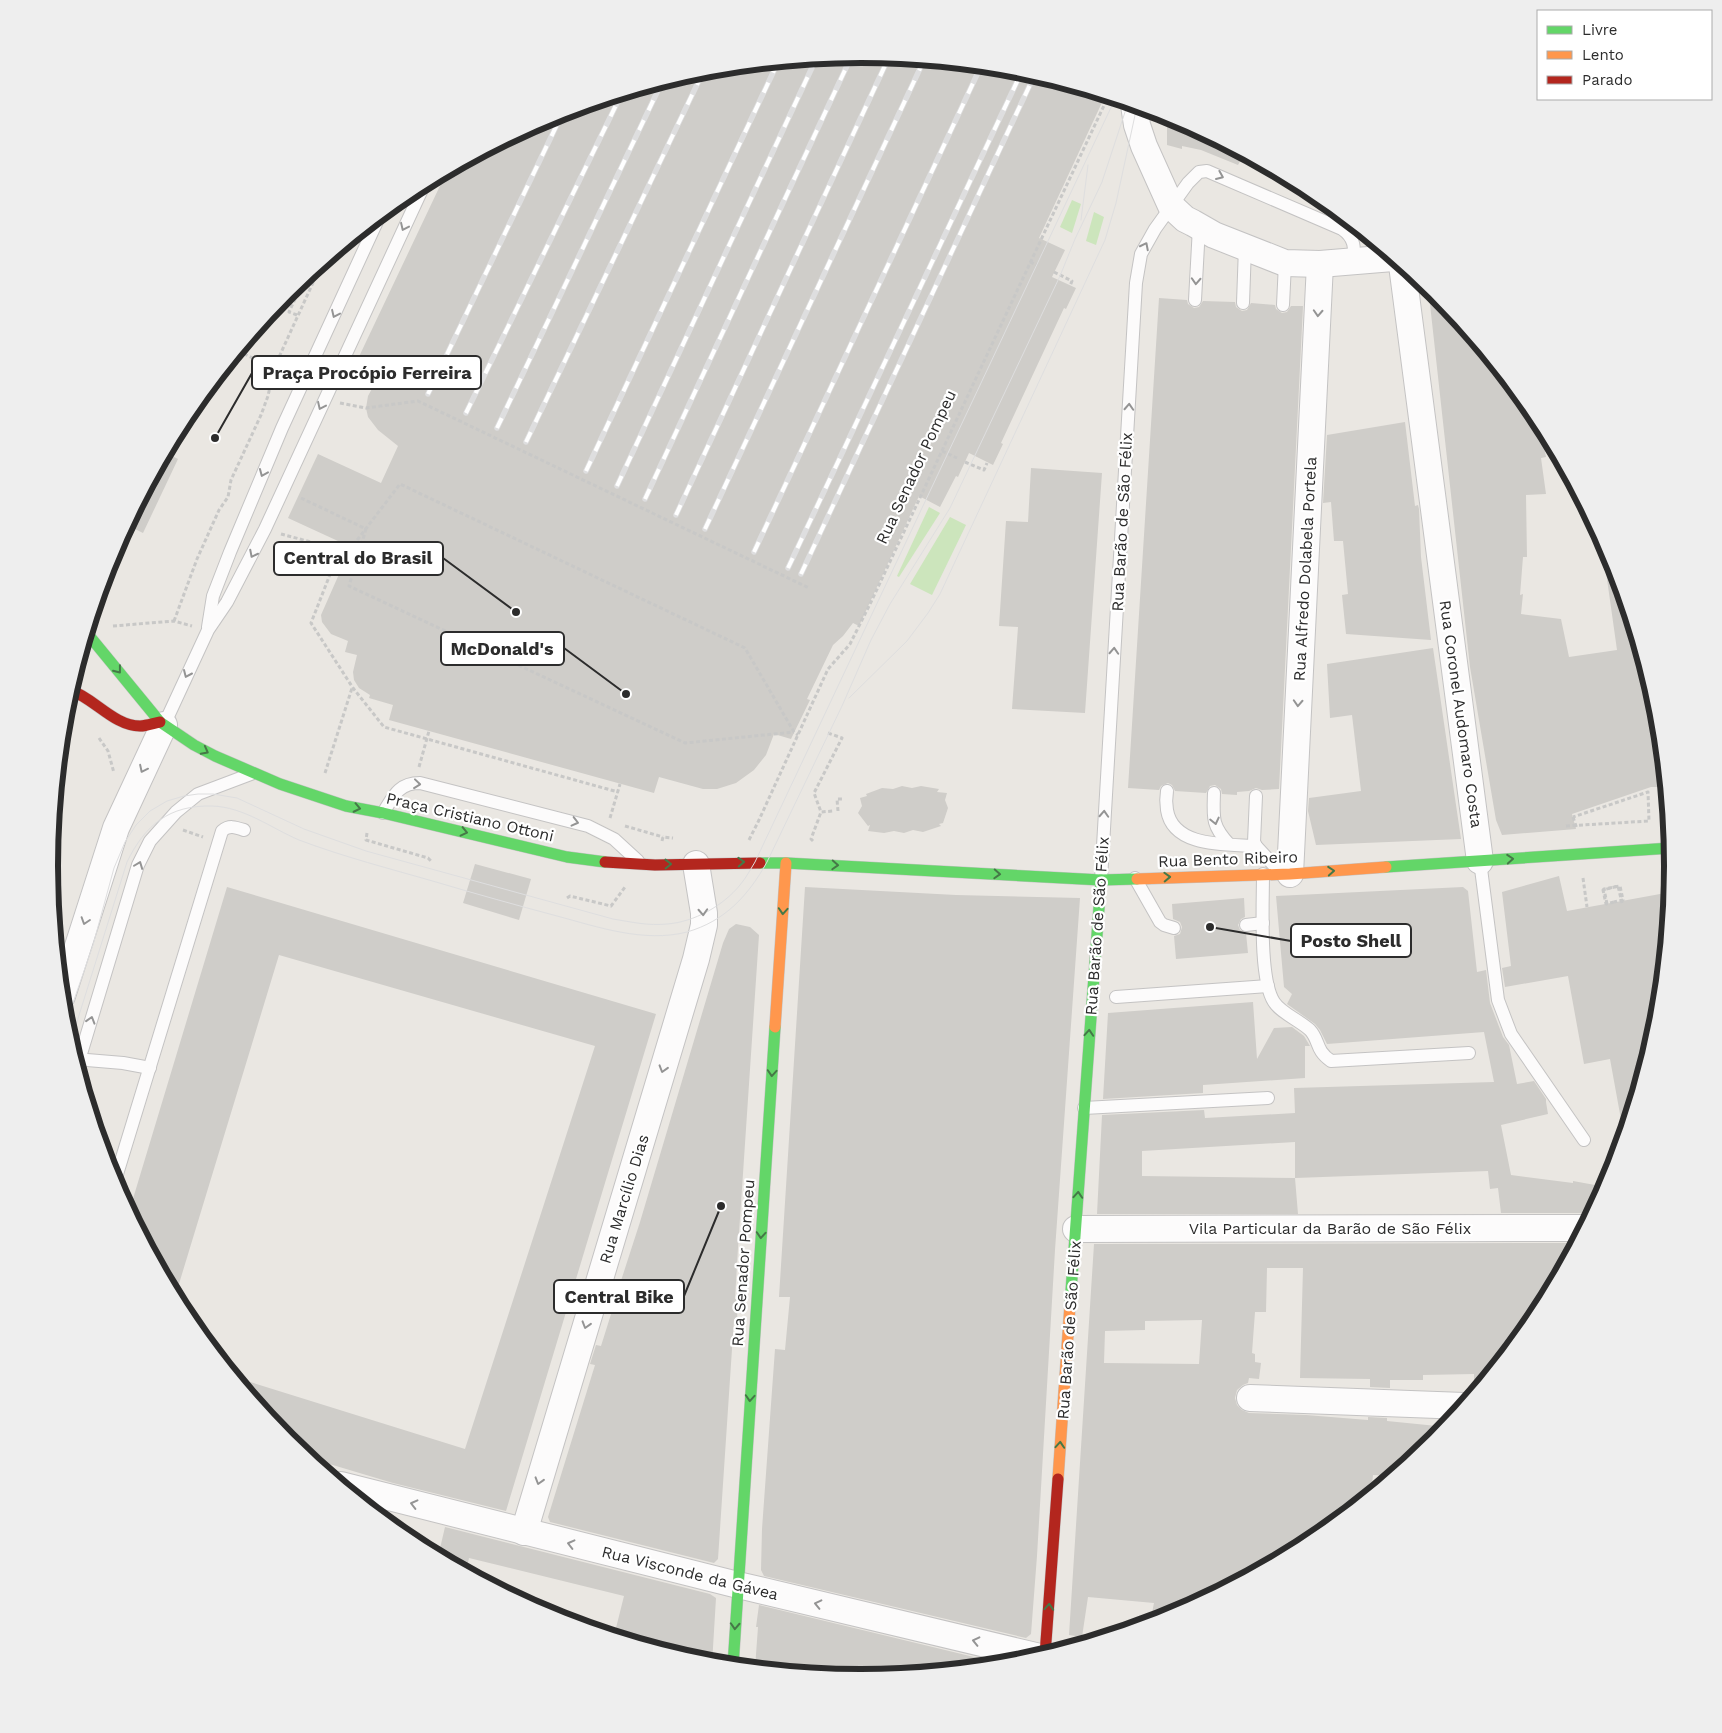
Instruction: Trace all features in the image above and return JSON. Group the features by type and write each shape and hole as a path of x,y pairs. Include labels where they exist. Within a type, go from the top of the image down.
{"street":[{"path":"1135,112 1144,146 1171,206 1185,219 1246,248 1285,263 1320,264 1387,259"},
{"name":"Rua Alfredo Dolabela Portela","path":"1286,874 1320,264"},
{"name":"Rua Coronel Audomaro Costa","path":"1403,273 1480,862"},
{"name":"Praça Cristiano Ottoni","path":"91,638 162,724 208,753 280,784 346,806 383,813 567,858 595,862 641,864 786,862"},
{"path":"77,693 95,702 127,724 139,727 162,724"},
{"path":"66,983 116,828 162,724"},
{"name":"Rua Bento Ribeiro","path":"786,862 1100,880 1286,874 1664,849"},
{"name":"Rua Senador Pompeu","path":"733,1660 786,862"},
{"name":"Rua Marcílio Dias","path":"524,1532 696,959 704,926 704,913 696,864"},
{"name":"Rua Barão de São Félix","path":"1045,1649 1100,880"},
{"name":"Vila Particular da Barão de São Félix","path":"1076,1229 1579,1228"},
{"path":"1250,1398 1456,1406"},
{"name":"Rua Visconde da Gávea","path":"352,1488 738,1585 1025,1653"}],"lane":[{"path":"1171,206 1195,175 1207,171 1342,229 1353,241 1352,262"},
{"path":"162,724 208,630 227,602 265,529 419,195"},
{"name":"Rua Barão de São Félix","path":"1100,880 1137,270 1145,245 1171,206"},
{"path":"208,630 212,596 230,552 282,428 374,227"},
{"path":"1195,300 1199,227"},
{"path":"1243,303 1246,248"},
{"path":"1283,305 1285,263"},
{"path":"80,1053 138,865 150,841 176,812 198,794 255,772"},
{"path":"383,813 400,788 409,783 414,783 588,826 606,833 641,864"},
{"path":"1167,790 1166,809 1169,818 1180,832 1202,842 1256,846 1286,874"},
{"path":"1214,793 1214,823 1218,832 1229,844"},
{"path":"1256,796 1254,828 1256,846"},
{"path":"118,1171 218,841 226,827 244,830"},
{"name":"Rua Coronel Audomaro Costa","path":"1480,862 1498,1000 1511,1034 1584,1140"},
{"path":"1263,874 1264,963 1270,994 1279,1009 1302,1022 1314,1035 1322,1055 1331,1060 1469,1053"},
{"path":"1134,878 1160,922 1174,928"},
{"path":"1246,925 1263,923"},
{"path":"1116,997 1268,986"},
{"path":"82,1062 123,1063 150,1068"},
{"path":"1084,1108 1268,1098"}],"path":[{"name":"Rua Senador Pompeu","path":"746,845 759,820 796,733 828,669 850,644 1106,102"},
{"path":"1030,262 1037,265"},
{"path":"1054,272 1072,281 1070,286"},
{"path":"174,621 197,559 219,510 228,497 231,480 266,404 274,368 316,276"},
{"path":"298,294 289,312 298,315"},
{"path":"243,354 274,368"},
{"path":"324,400 366,408 418,401 809,588"},
{"path":"942,451 957,458"},
{"path":"965,462 984,470 987,463"},
{"path":"265,529 348,552 400,484 746,648 796,733 685,743 349,586 366,529 301,498"},
{"path":"340,549 311,623 352,688 384,727 618,792"},
{"path":"113,626 174,621 208,630"},
{"path":"318,796 352,688"},
{"path":"414,783 429,731"},
{"path":"93,733 108,751 114,768 114,775"},
{"path":"828,733 842,738 814,793 821,812 833,811"},
{"path":"606,833 620,784"},
{"path":"1566,826 1649,822 1648,792 1574,817 1577,828"},
{"path":"838,811 837,799 844,799"},
{"path":"369,810 366,840 428,858 432,862"},
{"path":"609,820 663,837"},
{"path":"183,830 218,841"},
{"path":"567,898 570,896 611,906 641,864"},
{"path":"1582,875 1588,907"},
{"path":"1607,904 1604,889 1620,886 1623,900 1614,902 1606,904 1602,890 1618,886 1622,903"}],"green space":[{"path":"1072,200 1081,204 1072,233 1060,227"},
{"path":"1094,212 1104,217 1096,245 1086,241"},
{"path":"929,507 940,513 899,577 897,576"},
{"path":"950,517 966,525 932,595 910,584"}],"building":[{"path":"861,63 914,65 1018,78 1069,90 1103,101 1039,238 1065,250 1052,277 1076,288 1066,309 1064,308 1001,443 1003,444 993,465 969,453 958,477 956,476 940,507 919,496 859,626 853,623 833,645 807,699 810,700 791,739 774,734 766,755 754,770 736,783 717,789 703,789 659,777 654,793 389,720 393,705 369,698 370,695 359,688 354,680 353,672 357,655 345,652 348,641 331,634 322,622 321,615 351,547 288,518 318,454 381,483 398,446 378,430 368,417 366,408 368,396 380,374 356,363 442,181 506,146 554,124 603,106 653,90 704,78 808,65"},
{"path":"1168,124 1241,159 1238,165 1201,150 1182,146 1182,149 1167,145"},
{"path":"1159,298 1187,300 1188,304 1194,308 1199,307 1203,301 1235,302 1236,307 1242,311 1247,310 1251,303 1275,305 1276,309 1282,313 1287,312 1291,306 1303,306 1279,789 1262,790 1256,788 1237,792 1237,795 1222,794 1221,789 1215,785 1210,786 1206,793 1175,791 1172,785 1168,783 1161,786 1159,790 1128,788"},
{"path":"1429,298 1498,377 1543,443 1546,457 1541,458 1546,494 1526,495 1527,557 1523,557 1520,595 1523,594 1521,614 1561,619 1569,657 1617,650 1606,572 1608,572 1622,608 1637,659 1649,710 1660,787 1651,787 1572,814 1576,829 1502,835 1496,820 1470,667"},
{"path":"1405,422 1415,506 1418,505 1419,509 1421,557 1431,640 1346,634 1342,595 1348,594 1343,541 1334,541 1331,502 1323,503 1327,435"},
{"path":"171,455 178,459 143,533 133,528"},
{"path":"1031,468 1102,473 1085,713 1012,709 1018,627 999,626 1006,521 1028,522"},
{"path":"1433,648 1461,839 1316,845 1308,811 1309,798 1361,791 1352,715 1330,718 1327,664"},
{"path":"902,786 912,788 921,786 939,789 937,792 947,793 945,800 948,808 943,823 939,824 941,826 923,832 913,830 904,833 868,831 870,825 868,826 858,813 862,806 860,798 882,788 893,789"},
{"path":"475,864 531,879 519,920 463,903"},
{"path":"1559,876 1567,911 1663,893 1658,971 1649,1023 1622,1125 1610,1059 1584,1064 1568,976 1505,987 1502,968 1511,966 1502,892"},
{"path":"227,887 656,1014 506,1511 393,1483 321,1461 293,1435 244,1380 465,1449 595,1046 279,955 178,1288 140,1222 132,1203"},
{"path":"805,887 956,895 1080,898 1055,1250 1037,1556 1031,1634 1026,1638 764,1576 761,1570 762,1529 775,1349 785,1350 790,1297 779,1297"},
{"path":"1463,887 1468,891 1477,972 1486,970 1490,1003 1503,1037 1509,1045 1517,1084 1534,1081 1546,1099 1548,1114 1501,1125 1511,1175 1573,1183 1573,1181 1598,1186 1586,1213 1501,1213 1498,1188 1490,1189 1488,1171 1295,1178 1298,1214 1097,1214 1102,1115 1204,1110 1205,1118 1295,1113 1294,1088 1494,1082 1484,1032 1327,1044 1315,1024 1287,1004 1292,994 1284,987 1276,896","holes":["1295,1142 1295,1178 1142,1176 1142,1151"]},
{"path":"1244,898 1245,917 1241,919 1238,925 1240,930 1246,933 1248,953 1176,959 1174,936 1180,934 1182,927 1180,922 1173,919 1172,904"},
{"path":"736,924 750,927 759,935 735,1299 738,1299 737,1319 734,1319 718,1559 714,1563 550,1522 548,1517 595,1365 590,1364 596,1345 601,1346 612,1311 615,1290 618,1290 640,1222 723,943 729,929"},
{"path":"1253,1002 1257,1059 1274,1028 1292,1027 1304,1036 1310,1046 1305,1046 1305,1078 1203,1085 1203,1093 1103,1099 1108,1013"},
{"path":"1571,1243 1529,1313 1474,1385 1474,1374 1423,1375 1423,1380 1390,1380 1390,1388 1370,1387 1370,1379 1300,1378 1303,1268 1267,1268 1266,1312 1255,1312 1252,1353 1255,1354 1255,1362 1261,1363 1259,1379 1249,1378 1248,1383 1237,1390 1235,1398 1237,1405 1242,1410 1249,1413 1368,1420 1368,1417 1387,1418 1387,1421 1437,1426 1385,1476 1373,1475 1372,1486 1350,1504 1307,1535 1263,1562 1216,1587 1152,1615 1154,1603 1088,1597 1082,1637 1069,1635 1094,1244","holes":["1202,1320 1199,1364 1104,1363 1105,1331 1145,1330 1145,1321"]},
{"path":"445,1527 710,1594 716,1598 712,1656 653,1643 615,1631 624,1596 469,1558 467,1566 440,1550"},
{"path":"759,1605 986,1660 914,1668 861,1670 808,1668 756,1663 758,1627 756,1627"}],"tram line":[{"path":"71,1010 93,945 114,868 125,842 136,825 150,811 167,801 184,796 213,794 237,798 304,829 366,851 613,919 654,924 677,923 707,912 725,900 742,882 755,862 1113,104"},
{"path":"75,1030 127,862 150,828 160,820 183,809 212,806 235,810 299,840 368,863 589,925 638,935 671,935 687,932 713,921 734,906 752,886 767,862 842,706 871,640 890,604 950,508 1060,276 1102,182 1126,109"},
{"path":"849,698 907,641 940,594 1105,240 1116,203 1136,112"},
{"path":"1081,220 1088,165"}],"railway":[{"path":"645,499 848,63"},
{"path":"676,515 886,64"},
{"path":"617,486 813,65"},
{"path":"705,529 921,66"},
{"path":"586,471 775,68"},
{"path":"754,552 978,72"},
{"path":"788,568 1019,78"},
{"path":"526,442 700,79"},
{"path":"801,574 1032,81"},
{"path":"497,428 659,89"},
{"path":"466,413 618,101"},
{"path":"428,394 558,123"}],"traffic: fast":[{"path":"91,638 160,722 194,745 215,756 280,784 346,806 567,857 605,862"},
{"path":"1386,867 1664,848"},
{"path":"760,863 1101,880 1137,879"},
{"path":"1070,1305 1101,880"},
{"path":"733,1660 775,1027"}],"traffic: slow":[{"path":"775,1027 786,863"},
{"path":"1137,879 1290,874 1386,867"},
{"path":"1058,1479 1070,1305"}],"traffic: jam":[{"path":"77,693 113,717 131,725 143,726 160,722"},
{"path":"605,862 655,865 760,863"},
{"path":"1045,1649 1058,1479"}],"place":[{"name":"Praça Procópio Ferreira","path":"215,438"},
{"name":"Central do Brasil","path":"516,612"},
{"name":"McDonald's","path":"626,694"},
{"name":"Posto Shell","path":"1210,927"},
{"name":"Central Bike","path":"721,1206"}]}
